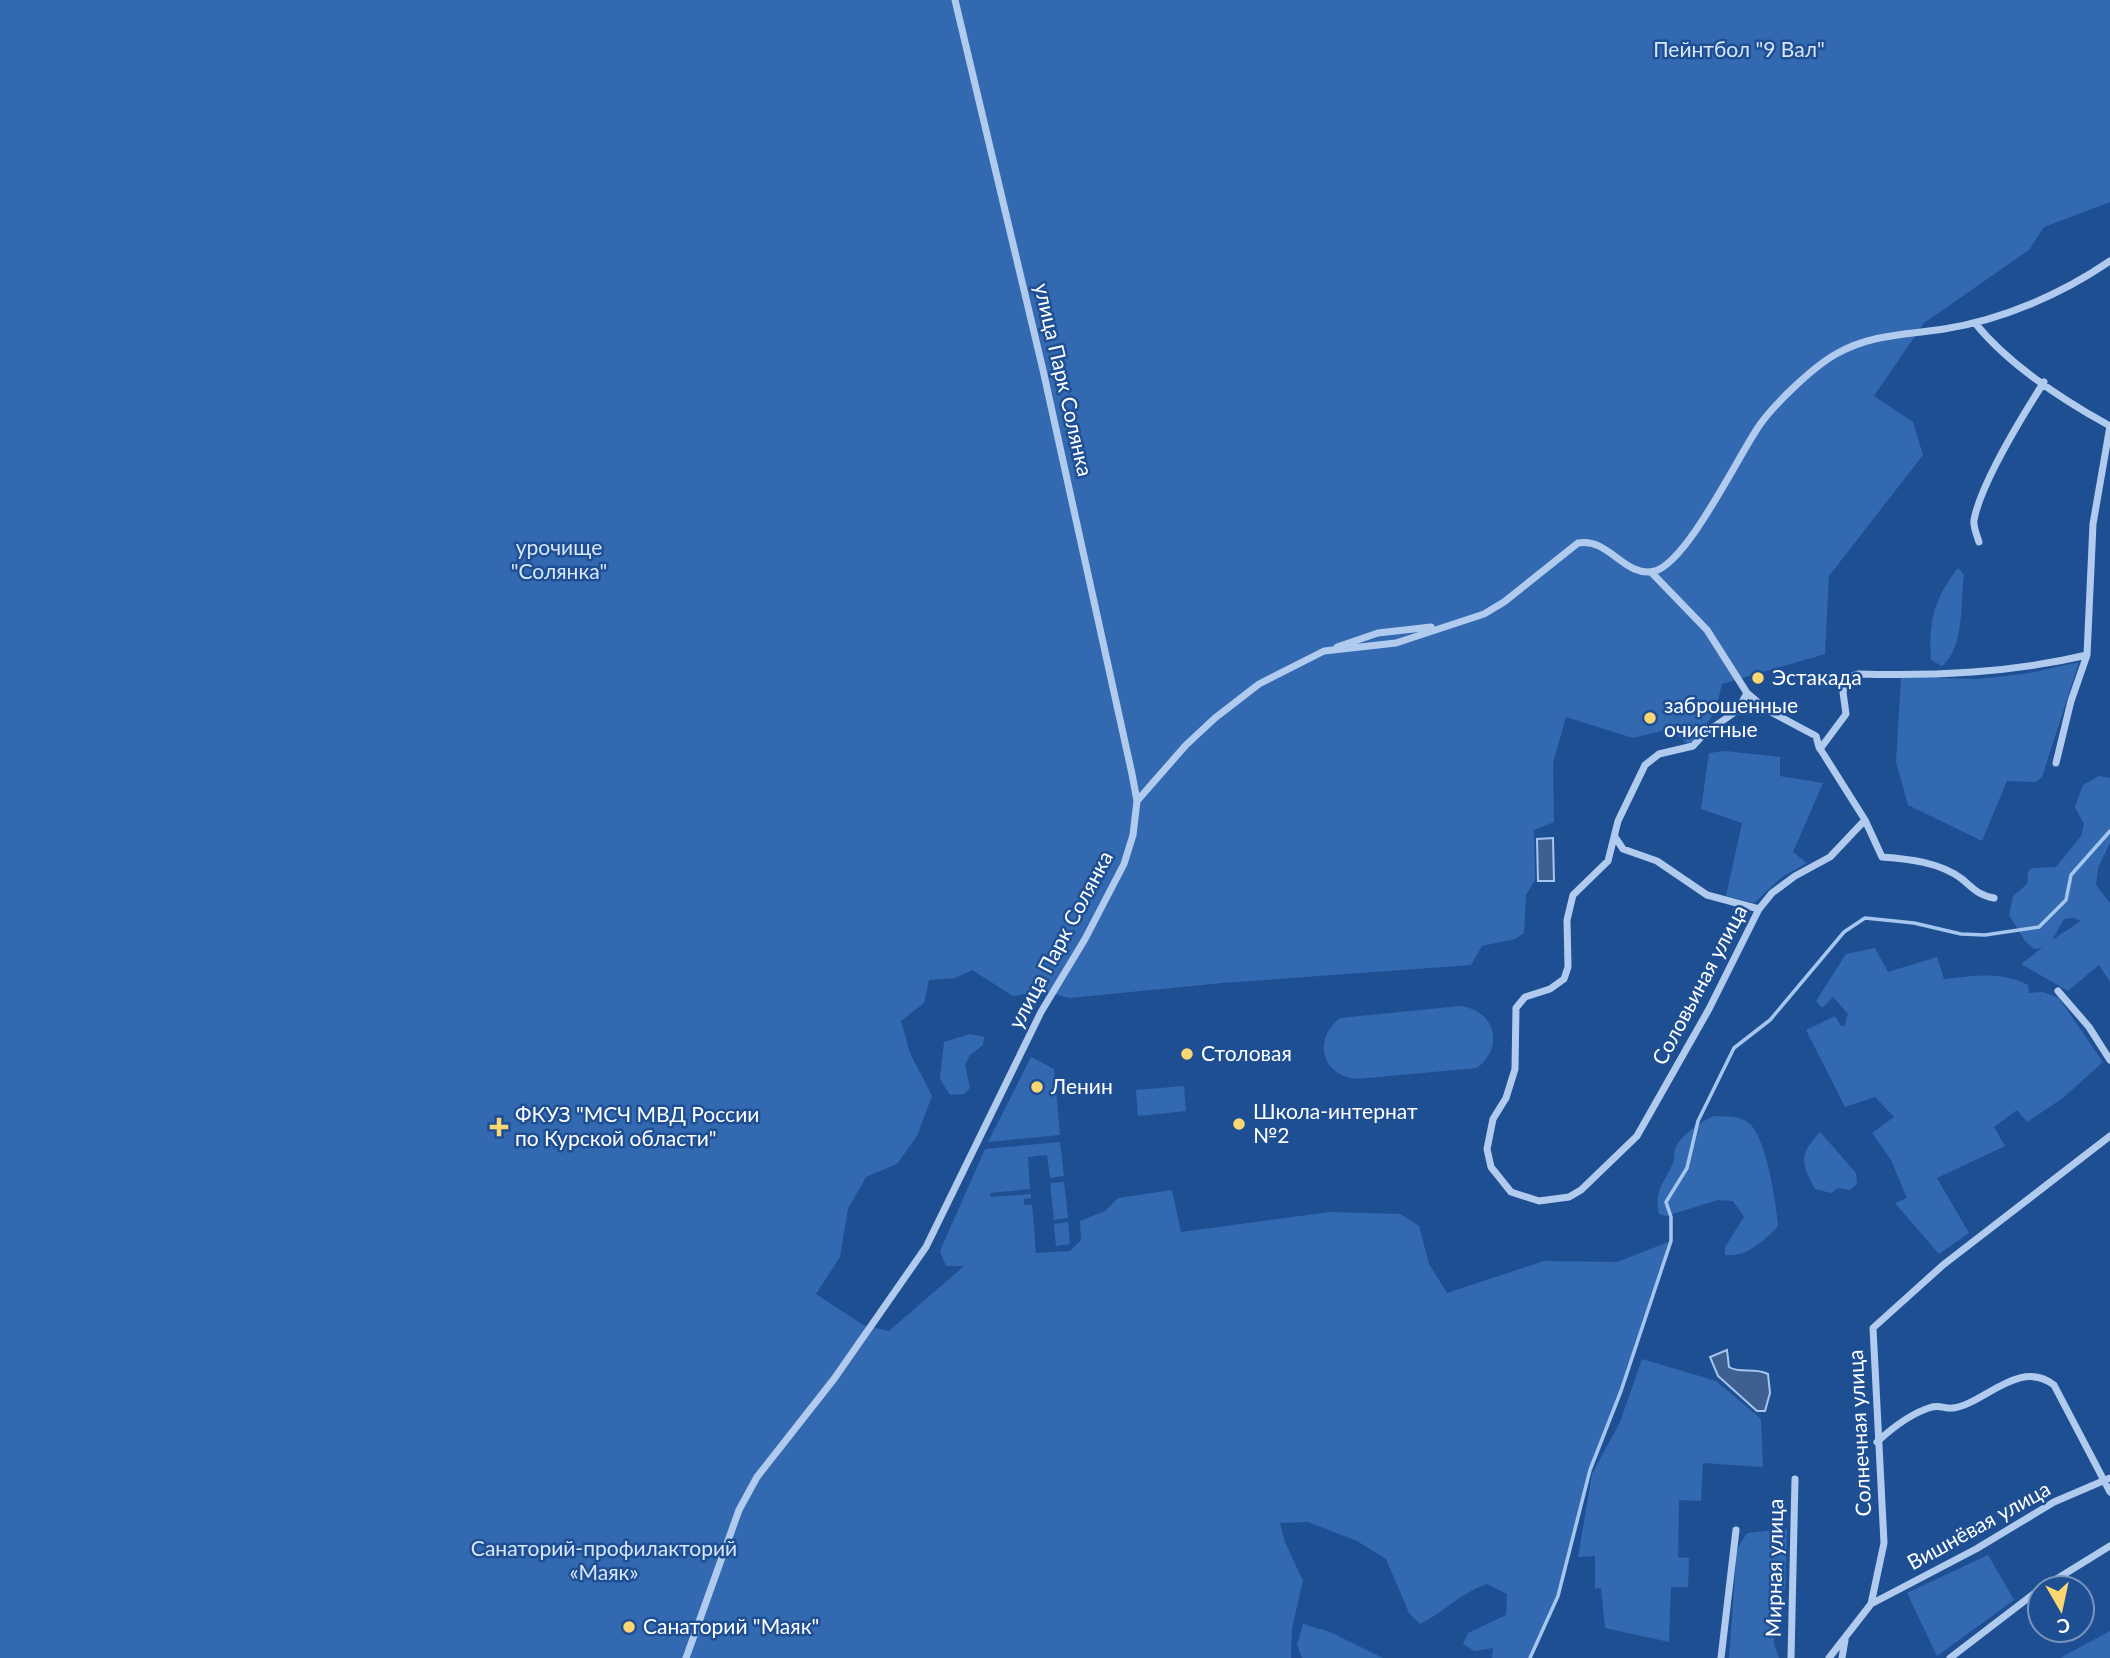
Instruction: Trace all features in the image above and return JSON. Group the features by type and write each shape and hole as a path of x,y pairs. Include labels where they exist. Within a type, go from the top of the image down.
{"street":[{"name":"улица Парк Солянка","path":"686,1658 739,1510 757,1477 841,1369 926,1247 1041,1012 1085,939 1124,864 1133,835 1137,801 1043,370 955,0"},
{"path":"1333,649 1396,643 1439,626 1484,614 1504,602 1578,543 1598,544 1638,571 1651,572 1662,568 1687,544 1760,423 1801,382 1834,355 1866,340 1975,323 2026,305 2110,261"},
{"path":"1975,323 1987,338 2043,382 2110,426 2093,524 2087,655 2056,763"},
{"path":"1979,542 1974,522 1986,490 2018,423 2043,382"},
{"path":"1651,572 1707,630 1747,693 1768,710 1816,736 1820,749 1865,820 1875,848 1882,857 1909,859 1945,870 1962,879 1976,894 1994,898"},
{"path":"1137,801 1186,745 1241,696 1300,662 1378,633 1439,626"},
{"path":"1820,749 1846,714 1843,692 1847,678 1858,674 1983,673 2033,668 2087,655"},
{"path":"1747,693 1738,710 1705,733 1693,746 1659,754 1651,759 1618,821 1615,836 1623,849 1657,861 1707,895 1759,909"},
{"name":"Соловьиная улица","path":"1615,836 1608,861 1578,887 1569,904 1568,967 1558,984 1525,997 1516,1008 1515,1069 1489,1133 1487,1158 1499,1180 1511,1192 1539,1201 1569,1197 1581,1190 1637,1136 1704,1017 1759,909 1772,893 1795,876 1830,858 1865,820"},
{"path":"2058,991 2089,1027 2110,1060"},
{"name":"Солнечная улица","path":"1829,1658 1871,1604 1884,1543 1872,1335 1880,1319 1943,1265 2110,1136"},
{"path":"1877,1442 1894,1426 1931,1408 1954,1408 2017,1379 2046,1379 2054,1385 2108,1480 2110,1492"},
{"name":"Мирная улица","path":"1791,1658 1795,1479"},
{"name":"Вишнёвая улица","path":"1871,1604 1976,1549 2054,1502 2108,1480"},
{"name":"Мирная улица","path":"1721,1658 1736,1530"},
{"path":"2065,1574 2110,1546"},
{"path":"1950,1658 2026,1600"},
{"path":"1842,1658 1845,1636"}],"green space":[{"name":"урочище \"Солянка\"","path":"0,0 2110,0 2110,202 2044,227 2029,250 1924,323 1874,396 1913,422 1923,455 1829,576 1825,654 1722,684 1715,712 1690,746 1670,729 1633,738 1566,717 1553,763 1554,822 1534,830 1535,880 1526,895 1524,933 1515,939 1482,946 1471,965 1223,983 1069,998 1044,991 1013,996 972,970 955,978 929,980 924,1003 901,1021 910,1053 932,1096 917,1136 897,1164 866,1177 848,1209 840,1257 816,1294 863,1325 889,1331 964,1266 946,1266 940,1251 985,1149 1060,1142 1064,1176 1050,1178 1047,1155 1028,1157 1030,1189 990,1193 991,1197 1031,1194 1031,1198 1024,1199 1024,1205 1032,1205 1036,1253 1070,1251 1081,1240 1080,1221 1105,1211 1118,1198 1172,1190 1181,1232 1330,1212 1400,1214 1419,1226 1429,1264 1447,1293 1544,1261 1617,1262 1671,1241 1621,1391 1590,1470 1558,1596 1530,1658 1492,1658 1493,1648 1474,1651 1463,1644 1468,1633 1506,1615 1507,1594 1487,1584 1469,1592 1420,1624 1409,1613 1386,1559 1357,1541 1308,1522 1280,1523 1285,1542 1303,1581 1292,1628 1291,1658 0,1658"},
{"path":"1958,568 1964,575 1960,624 1955,647 1942,666 1931,660 1932,622 1944,589"},
{"path":"2079,662 2042,777 2036,782 2007,781 1982,841 1908,805 1896,762 1901,677 1978,679 2030,673"},
{"path":"1725,751 1780,757 1780,776 1823,783 1793,852 1807,863 1782,877 1754,903 1726,896 1742,823 1701,809 1709,753"},
{"path":"2099,776 2110,778 2110,843 2098,868 2096,885 2110,903 2110,982 2099,965 2068,991 2021,964 2042,948 2034,949 2025,941 2009,915 2013,896 2027,884 2028,872 2032,868 2056,867 2081,836 2084,824 2075,807 2083,785","holes":["2074,918 2081,921 2052,940 2064,919"]},
{"path":"1875,948 1888,972 1937,957 1944,979 1987,976 2007,978 2028,985 2029,993 2043,992 2059,998 2103,1062 2063,1098 2027,1122 2017,1110 1994,1127 2005,1146 1937,1178 1969,1233 1939,1254 1895,1203 1907,1198 1891,1160 1872,1133 1894,1117 1875,1097 1845,1107 1806,1030 1835,1016 1841,1026 1845,1025 1848,1014 1833,997 1822,1008 1816,1001 1846,954"},
{"path":"1460,1006 1481,1014 1492,1030 1491,1050 1477,1068 1357,1079 1336,1071 1325,1056 1326,1036 1340,1018"},
{"path":"970,1034 984,1037 983,1045 970,1055 965,1065 970,1088 964,1094 950,1095 940,1079 944,1042"},
{"path":"1031,1057 1054,1069 1060,1135 988,1142"},
{"path":"1184,1086 1186,1111 1138,1116 1136,1090"},
{"path":"1714,1116 1739,1118 1751,1125 1762,1145 1770,1173 1778,1226 1754,1247 1740,1254 1725,1255 1725,1247 1744,1217 1733,1201 1718,1200 1666,1216 1659,1214 1659,1193 1679,1142 1693,1128"},
{"path":"1820,1132 1856,1173 1857,1184 1850,1190 1838,1188 1831,1193 1815,1189 1804,1159 1808,1147"},
{"path":"1064,1182 1068,1218 1054,1220 1050,1183"},
{"path":"1068,1222 1070,1244 1056,1246 1054,1224"},
{"path":"1642,1359 1716,1381 1761,1419 1763,1467 1703,1463 1701,1501 1679,1500 1678,1557 1689,1558 1688,1587 1671,1587 1669,1642 1605,1628 1601,1588 1595,1589 1595,1556 1578,1557 1592,1474 1620,1422"},
{"path":"1787,1529 1785,1589 1774,1607 1774,1644 1779,1658 1729,1658 1737,1549 1747,1533"},
{"path":"1988,1555 2014,1600 1937,1656 1907,1593"},
{"path":"1303,1624 1330,1632 1383,1658 1302,1658 1297,1645"},
{"path":"2110,1631 2110,1658 2060,1658 2086,1644 2096,1644 2096,1639"}],"shaded area":[{"path":"1553,838 1554,881 1538,881 1537,839"},
{"path":"1727,1350 1729,1367 1768,1374 1770,1393 1765,1411 1757,1411 1718,1376 1710,1357"}],"waterway":[{"path":"1530,1658 1558,1596 1590,1470 1621,1391 1671,1241 1671,1217 1666,1202 1687,1168 1698,1121 1734,1048 1770,1020 1844,932 1865,918 1914,923 1961,934 1985,935 2039,927 2066,900 2071,875 2110,831"}],"place":[{"name":"Эстакада","path":"1758,678"},
{"name":"заброшенные очистные","path":"1650,718"},
{"name":"Столовая","path":"1187,1054"},
{"name":"Ленин","path":"1037,1087"},
{"name":"Школа-интернат №2","path":"1239,1124"},
{"name":"ФКУЗ \"МСЧ МВД России по Курской области\"","path":"499,1127"},
{"name":"Санаторий \"Маяк\"","path":"629,1627"}],"park label":[{"name":"Пейнтбол \"9 Вал\"","path":"1739,50"},
{"name":"Санаторий-профилакторий «Маяк»","path":"604,1561"}]}
